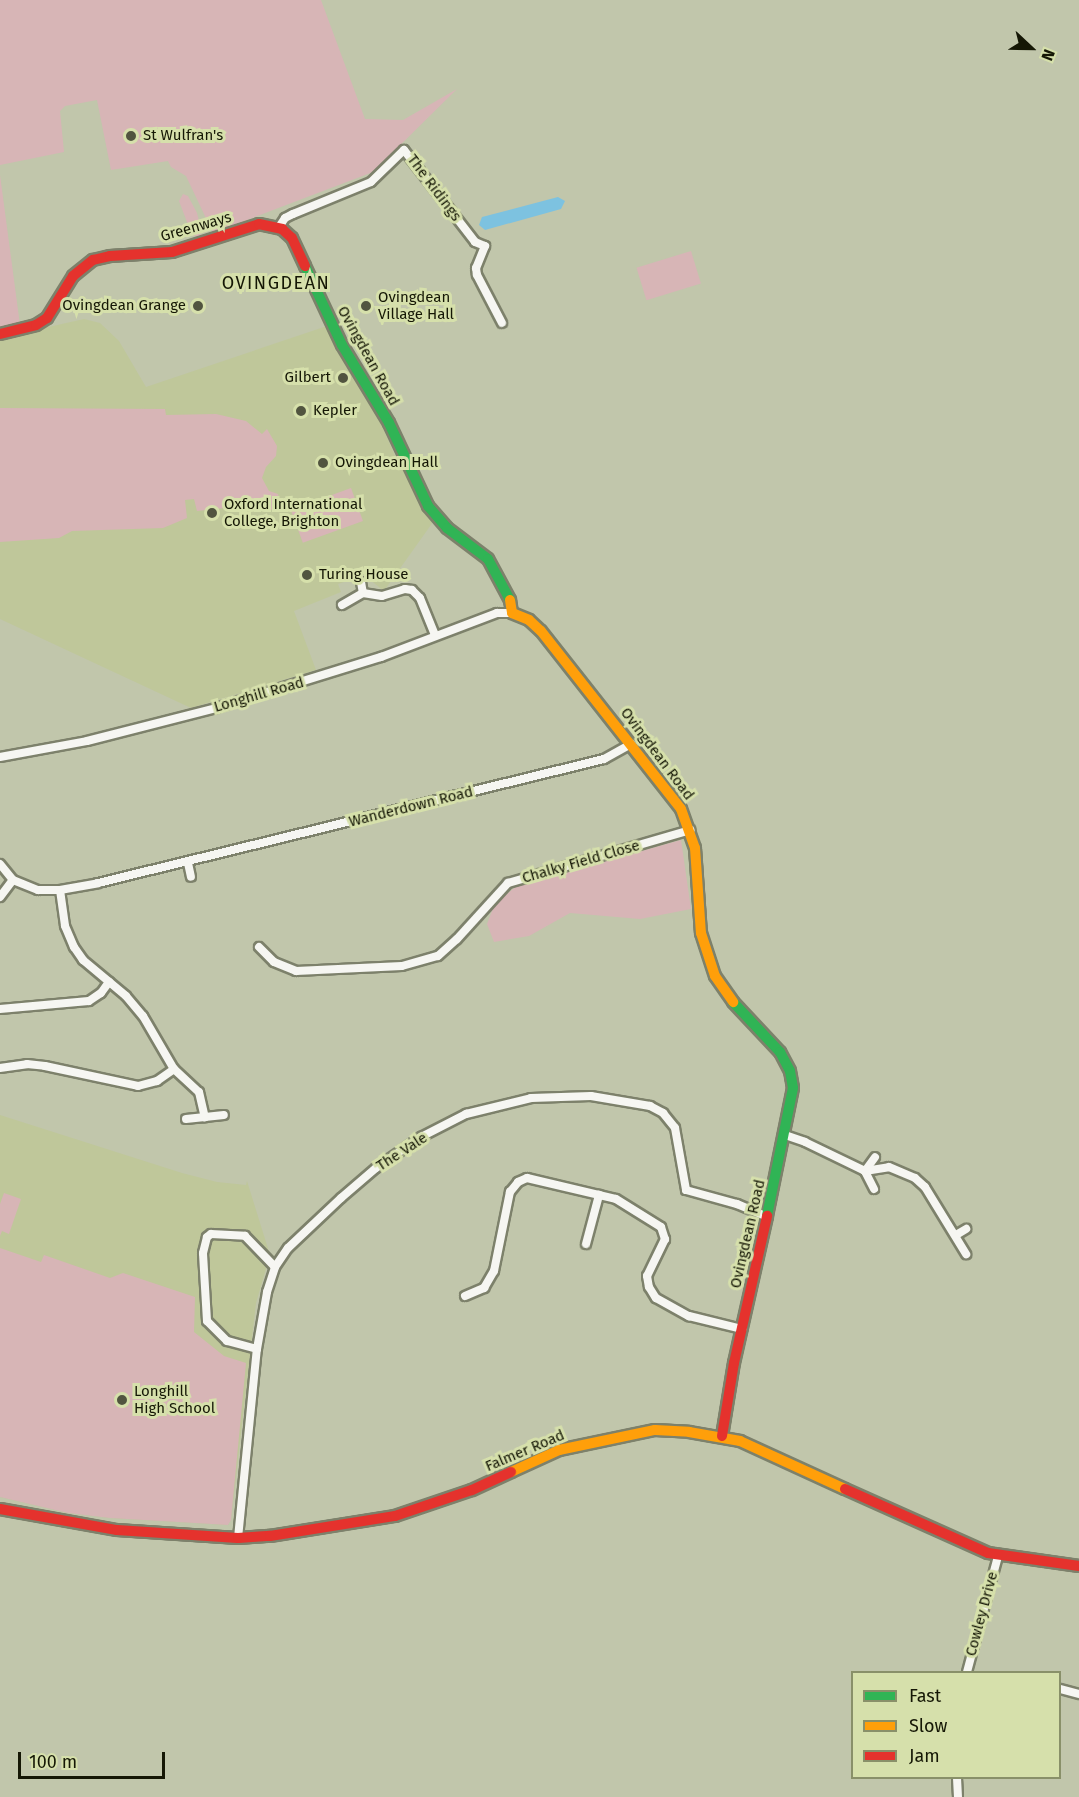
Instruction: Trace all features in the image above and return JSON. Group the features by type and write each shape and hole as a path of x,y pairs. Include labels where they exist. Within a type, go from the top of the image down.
{"street":[{"name":"The Ridings","path":"279,227 285,218 293,214 371,182 404,150 475,242 485,246 476,268 477,275 502,323"},
{"name":"Greenways","path":"0,334 36,325 47,318 73,276 93,260 110,256 172,252 253,226 266,224 279,227"},
{"name":"Ovingdean Road","path":"279,227 290,235 342,345 389,423 420,495 437,518 488,559 509,595 512,613 529,620 541,631 681,809 690,830 696,860 701,933 715,976 738,1010 780,1052 790,1071 793,1097 742,1329 722,1436"},
{"path":"361,582 363,593"},
{"path":"342,605 363,593 382,596 405,589 414,591 420,598 435,635"},
{"name":"Longhill Road","path":"0,757 127,732 226,705 381,657 497,613 512,613"},
{"name":"Wanderdown Road","path":"13,880 38,890 60,890 188,863 604,759 631,744"},
{"name":"Chalky Field Close","path":"259,947 274,962 296,971 402,966 438,956 458,939 508,883 690,830"},
{"path":"188,863 191,877"},
{"path":"0,864 13,880 0,897"},
{"path":"60,890 65,926 74,947 83,960 126,996 142,1016 174,1069 199,1092 206,1117"},
{"path":"0,1009 89,1001 109,982"},
{"path":"0,1068 45,1066 126,1086 138,1086 157,1081 174,1069"},
{"name":"The Vale","path":"238,1538 257,1349 265,1301 275,1268 288,1248 325,1212 401,1149 458,1118 495,1105 531,1098 591,1096 655,1108 670,1120 679,1137 682,1181 686,1190 737,1204 767,1217"},
{"path":"186,1119 224,1115"},
{"path":"785,1136 805,1142 865,1171 893,1168 920,1181 966,1254"},
{"path":"865,1171 875,1157"},
{"path":"865,1171 874,1188"},
{"path":"465,1296 484,1288 494,1271 510,1192 518,1182 527,1178 616,1199 664,1232 663,1246 647,1276 649,1287 656,1298 689,1316 742,1329"},
{"path":"586,1244 599,1195"},
{"path":"956,1235 966,1229"},
{"path":"257,1349 227,1341 207,1321 203,1253 207,1237 211,1234 247,1237 275,1268"},
{"name":"Falmer Road","path":"0,1509 117,1530 238,1538 270,1536 395,1515 472,1490 559,1450 655,1430 722,1436 740,1442 956,1541 998,1556 1079,1566"},
{"name":"Cowley Drive","path":"967,1671 976,1629 998,1556"},
{"path":"1061,1690 1079,1694"},
{"path":"957,1779 958,1797"}],"shaded area":[{"path":"0,0 321,0 365,119 403,120 457,89 373,172 213,233 186,176 171,167 168,161 111,170 97,100 65,106 60,111 64,152 0,165"},
{"path":"0,175 20,325 0,330"},
{"path":"183,194 188,196 197,213 202,232 198,237 192,235 179,201"},
{"path":"691,251 701,284 646,300 636,268"},
{"name":"Oxford International College, Brighton","path":"84,319 100,323 119,341 146,387 327,326 377,414 421,509 433,522 384,591 364,575 338,584 341,592 294,611 316,670 191,708 0,619 0,338"},
{"path":"0,408 165,409 166,415 216,414 246,421 262,434 267,429 277,446 276,456 266,467 262,478 269,491 278,494 282,509 272,510 261,504 197,511 194,499 185,500 187,518 163,528 72,531 59,538 0,542"},
{"path":"351,488 363,521 303,543 291,510"},
{"path":"681,840 691,909 640,919 570,913 529,936 494,942 487,924 495,903 517,886"},
{"name":"Longhill High School","path":"0,1115 182,1173 217,1182 246,1185 247,1181 270,1255 256,1303 231,1520 228,1525 110,1518 68,1513 0,1497"},
{"path":"4,1193 21,1199 9,1234 2,1231 0,1236 0,1204"},
{"name":"Longhill High School","path":"0,1248 41,1262 44,1255 110,1278 123,1273 195,1297 194,1332 224,1356 246,1363 231,1520 228,1525 110,1518 68,1513 0,1497"}],"water":[{"path":"558,197 565,201 561,209 485,230 479,225 482,217"}],"traffic: fast":[{"path":"305,266 342,345 389,423 428,506 447,528 488,559 510,600"},
{"path":"733,1002 780,1052 790,1071 793,1088 767,1216"}],"traffic: slow":[{"path":"510,600 512,613 529,620 541,631 681,809 695,848 701,933 715,976 733,1002"},
{"path":"511,1472 559,1450 655,1430 689,1432 740,1441 845,1489"}],"traffic: jam":[{"path":"0,334 36,325 47,318 73,276 93,260 110,256 172,252 259,224 282,229 292,238 305,266"},
{"path":"722,1436 734,1363 767,1216"},
{"path":"0,1509 117,1530 238,1538 270,1536 395,1516 472,1490 511,1472"},
{"path":"845,1489 988,1553 1079,1566"}],"place":[{"name":"St Wulfran's","path":"131,136"},
{"name":"Ovingdean Grange","path":"198,306"},
{"name":"Ovingdean Village Hall","path":"366,306"},
{"name":"Gilbert","path":"343,378"},
{"name":"Kepler","path":"301,411"},
{"name":"Ovingdean Hall","path":"323,463"},
{"name":"Oxford International College, Brighton","path":"212,513"},
{"name":"Turing House","path":"307,575"},
{"name":"Longhill High School","path":"122,1400"}],"district":[{"name":"OVINGDEAN","path":"276,283"}]}
